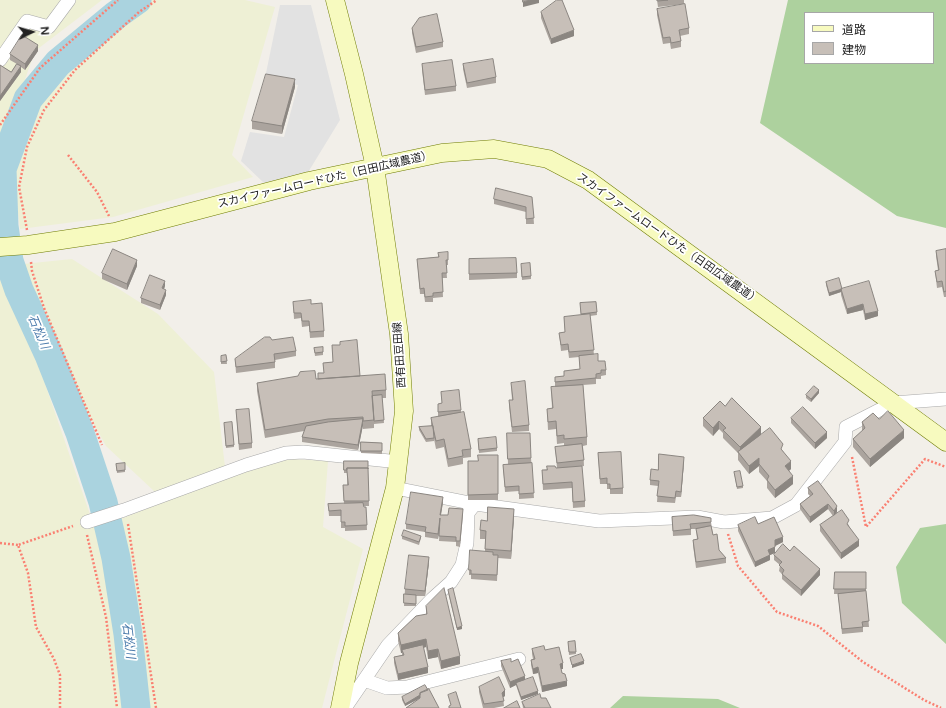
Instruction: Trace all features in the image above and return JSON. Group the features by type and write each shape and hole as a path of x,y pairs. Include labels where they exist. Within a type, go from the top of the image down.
{"street":[{"path":"0,60 27,21 49,28 69,0"},
{"name":"西有田豆田線","path":"335,0 354,74 375,167 399,334 404,411 395,488 349,663 340,708"},
{"name":"スカイファームロードひた（日田広域農道）","path":"0,247 29,242 115,232 309,181 442,153 494,149 548,159 588,180 946,442"},
{"path":"395,488 475,504 600,521 697,517 724,522 772,518 796,505 845,442 846,427 893,403 946,399"},
{"path":"86,522 125,510 246,465 286,453 304,452 399,462"},
{"path":"344,708 388,645 432,599 451,582 462,565 467,543 468,513 475,504"},
{"path":"364,680 387,688 407,687 519,659"}],"path":[{"path":"0,125 40,68 118,0"},
{"path":"102,445 44,308 32,271 29,242 19,187 27,147 44,110 75,70 139,12 157,0"},
{"path":"68,156 97,192 112,222"},
{"path":"846,427 866,527 925,459 946,468"},
{"path":"125,510 156,708"},
{"path":"0,543 18,545 86,522 106,617 117,708"},
{"path":"724,522 738,566 777,612 818,626 863,662 924,700 941,708"},
{"path":"18,545 28,573 36,627 54,659 60,675 60,708"}],"green space":[{"path":"0,0 102,0 35,51 0,150"},
{"path":"145,0 245,0 275,7 232,155 253,177 113,217 20,229 14,178 22,145 44,98 94,41"},
{"path":"788,0 946,0 946,228 897,216 760,123"},
{"path":"72,259 158,314 214,372 225,467 155,492 106,446 71,383 23,264"},
{"path":"0,274 41,372 95,529 237,473 289,459 328,461 323,527 363,549 322,708 0,708"},
{"path":"946,524 946,644 902,603 896,567 920,528"},
{"path":"623,696 718,699 740,708 610,708"}],"shaded area":[{"path":"280,5 311,5 340,120 307,174 264,183 241,161 250,132 284,137 298,85 265,78"}],"building":[{"path":"557,0 562,0 574,30 551,39 541,12"},
{"path":"685,4 689,28 679,30 681,41 671,43 670,37 663,38 657,9"},
{"path":"437,14 443,42 416,47 412,28 419,18"},
{"path":"22,35 38,45 25,64 10,54"},
{"path":"493,59 496,77 467,83 463,64"},
{"path":"452,60 456,86 425,90 422,64"},
{"path":"17,64 21,66 0,96 0,65 11,72"},
{"path":"266,74 295,79 282,126 252,121"},
{"path":"496,188 532,197 534,218 526,219 526,207 494,199"},
{"path":"113,249 137,260 127,284 102,273"},
{"path":"946,249 946,291 944,292 942,281 937,282 935,271 939,270 936,251"},
{"path":"448,252 448,260 446,260 447,273 442,273 443,292 433,293 433,296 425,297 424,288 420,289 417,259 439,257 438,253"},
{"path":"516,258 517,273 469,274 469,259"},
{"path":"530,263 531,276 522,277 521,264"},
{"path":"150,275 165,281 162,288 166,290 160,305 141,298"},
{"path":"839,278 842,289 829,293 826,282"},
{"path":"869,281 878,311 865,314 863,304 847,309 841,289"},
{"path":"311,300 311,304 322,303 324,331 310,332 309,321 302,321 301,313 294,313 293,302"},
{"path":"596,302 597,312 581,314 580,303"},
{"path":"590,314 594,350 569,352 568,344 561,345 559,333 565,332 564,317"},
{"path":"265,337 270,337 272,340 293,337 296,351 274,354 275,362 236,367 235,359"},
{"path":"357,340 360,376 318,379 318,373 324,373 323,363 333,362 332,345 340,345 340,342"},
{"path":"323,347 323,352 315,353 314,348"},
{"path":"598,354 598,361 605,361 606,370 601,370 601,373 596,374 596,378 555,382 555,377 564,376 564,371 580,369 579,356"},
{"path":"226,355 227,361 221,362 221,356"},
{"path":"315,371 316,379 385,374 386,390 372,391 374,420 363,421 363,417 328,419 265,430 257,383 298,376 300,372"},
{"path":"525,381 529,425 512,427 509,400 513,400 511,383"},
{"path":"583,385 587,437 564,439 564,435 557,436 556,421 548,422 547,409 553,408 551,387"},
{"path":"814,386 819,390 811,399 806,395"},
{"path":"459,390 461,410 438,412 438,404 442,403 441,392"},
{"path":"382,395 384,420 374,421 372,396"},
{"path":"732,398 761,427 740,447 723,430 726,428 719,421 713,428 703,418 720,401 725,406"},
{"path":"803,407 827,432 815,443 791,418"},
{"path":"249,409 252,443 239,444 236,410"},
{"path":"888,411 904,430 870,459 853,439 865,428 862,422 873,413 879,419"},
{"path":"464,412 471,449 462,450 463,456 448,459 444,439 436,441 431,418"},
{"path":"363,419 358,445 302,437 306,426 328,422"},
{"path":"232,422 234,445 226,446 224,423"},
{"path":"433,426 434,438 426,439 419,427"},
{"path":"770,428 783,444 781,449 791,461 785,466 793,476 775,490 767,480 769,476 759,464 759,458 749,466 738,452"},
{"path":"507,433 530,433 531,458 508,459"},
{"path":"496,437 497,448 479,450 478,439"},
{"path":"361,442 382,443 382,451 361,451"},
{"path":"582,444 584,460 557,463 555,447"},
{"path":"621,452 623,488 610,489 610,484 607,484 607,478 600,479 598,453"},
{"path":"659,454 684,457 681,492 676,491 675,498 657,496 659,481 650,480 651,469 658,470"},
{"path":"478,455 498,455 498,494 468,495 468,461 478,461"},
{"path":"344,461 368,461 368,468 347,468 347,470 344,470"},
{"path":"125,463 125,470 117,471 116,464"},
{"path":"532,463 534,493 519,494 519,486 505,487 503,465"},
{"path":"547,466 555,466 556,468 582,466 585,501 573,502 572,482 543,484 542,470 547,470"},
{"path":"347,468 368,468 369,501 344,501 343,485 348,485"},
{"path":"740,471 743,486 737,487 734,472"},
{"path":"818,481 837,506 834,511 828,504 810,517 800,504 813,494 808,488"},
{"path":"411,492 443,497 440,515 448,515 449,508 463,509 460,541 456,541 456,537 439,536 440,518 438,534 425,532 426,527 406,524"},
{"path":"363,503 364,507 366,507 367,525 345,526 345,522 341,522 341,510 329,511 328,504"},
{"path":"488,507 514,509 511,551 485,549 486,531 480,530 481,520 487,521"},
{"path":"842,510 849,520 847,524 859,540 841,553 820,525"},
{"path":"694,515 711,518 711,522 690,524 691,529 673,531 672,517"},
{"path":"755,517 758,524 774,517 783,537 775,540 775,547 768,550 770,555 755,562 738,525"},
{"path":"711,526 713,535 717,534 719,550 726,558 696,562 693,540 698,539 696,529"},
{"path":"404,530 421,536 419,542 402,536"},
{"path":"783,544 790,551 794,546 820,569 801,590 782,574 784,570 779,565 782,562 774,555"},
{"path":"470,550 493,552 493,555 498,555 497,575 471,574 471,570 469,570"},
{"path":"409,555 429,557 425,591 405,589"},
{"path":"835,572 866,572 866,589 834,589"},
{"path":"444,588 460,656 441,661 438,649 428,651 426,639 401,645 398,633 416,616 427,614 426,606"},
{"path":"453,588 462,626 457,628 448,590"},
{"path":"866,591 869,621 862,622 863,627 842,629 838,594"},
{"path":"404,594 416,595 416,604 404,603"},
{"path":"575,641 576,652 569,652 568,642"},
{"path":"423,645 428,667 398,674 394,657 404,655 402,650"},
{"path":"544,646 545,650 559,647 563,663 560,664 562,673 565,674 567,681 542,686 538,667 533,669 531,660 535,659 532,649"},
{"path":"581,654 584,661 572,665 570,658"},
{"path":"511,659 511,662 518,659 525,676 510,682 501,661"},
{"path":"499,677 505,690 502,693 504,701 484,704 479,687"},
{"path":"533,677 538,691 521,697 516,683"},
{"path":"425,685 428,690 420,693 420,695 405,704 402,697"},
{"path":"429,689 439,708 406,708 420,698 420,693"},
{"path":"456,692 461,708 449,708 451,705 448,695"},
{"path":"540,694 541,698 546,698 551,708 525,708 522,702"},
{"path":"517,701 520,708 504,708"}],"waterway":[{"name":"石松川","path":"136,708 128,634 116,558 103,502 80,433 49,355 19,290 9,261 4,226 2,169 28,99 58,63 116,15 137,0"}]}
